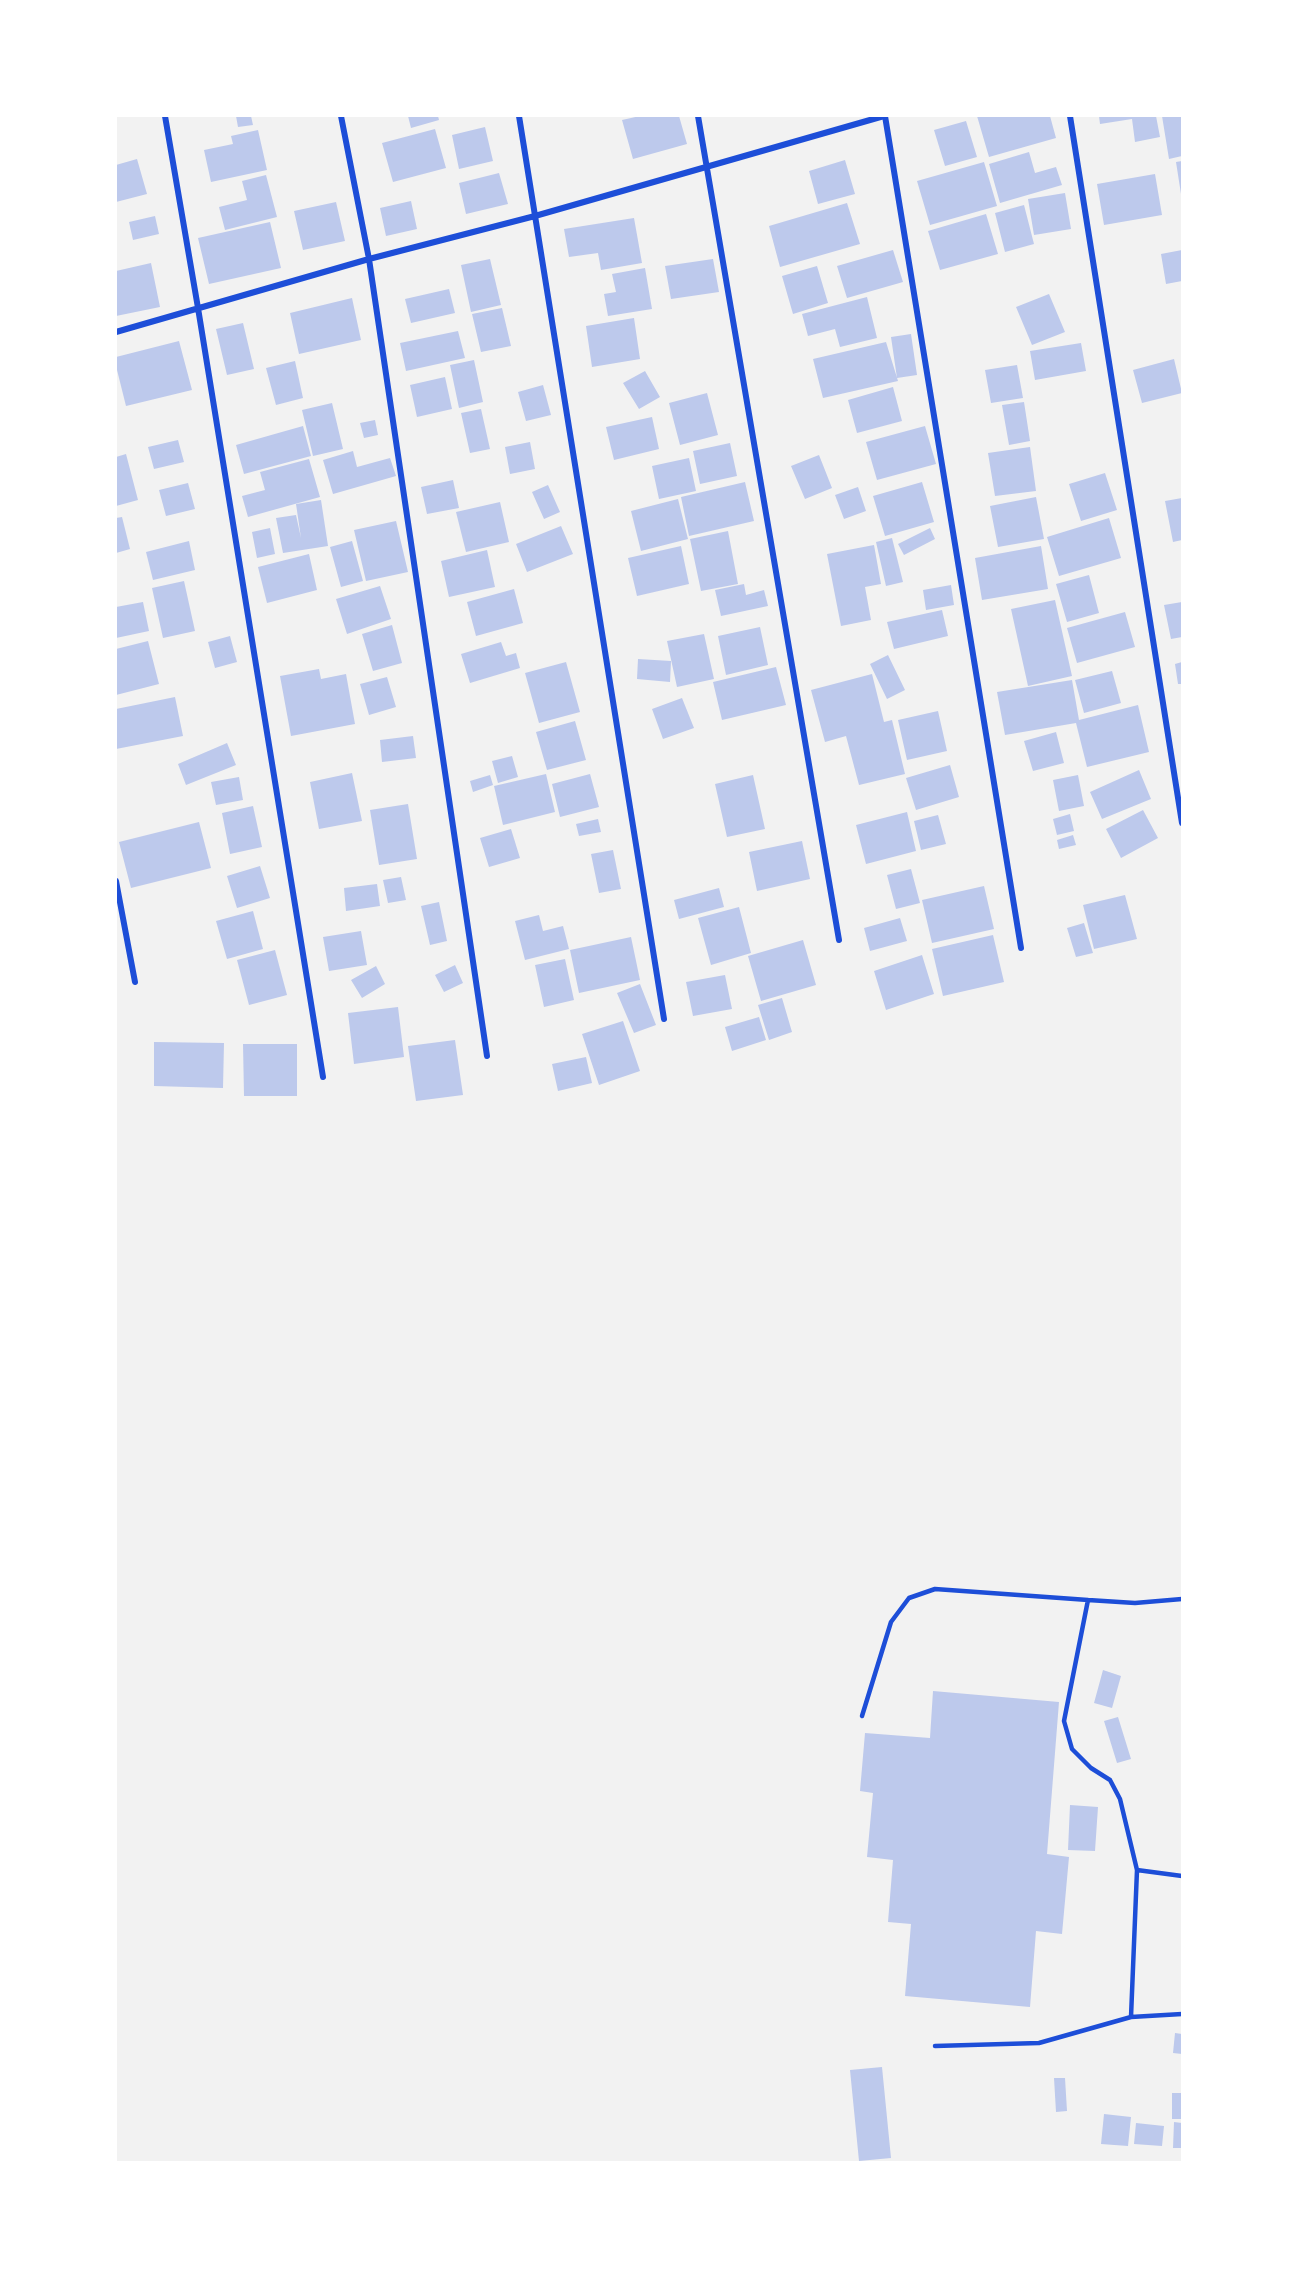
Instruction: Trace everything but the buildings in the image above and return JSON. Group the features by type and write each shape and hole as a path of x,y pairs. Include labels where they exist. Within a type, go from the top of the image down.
{"street":[{"path":"165,116 323,1077"},
{"path":"341,116 369,259 487,1056"},
{"path":"519,116 664,1019"},
{"path":"699,116 839,940"},
{"path":"116,332 884,116 1021,948"},
{"path":"1070,116 1182,823"},
{"path":"116,881 135,982"}],"lane":[{"path":"862,1716 891,1622 909,1598 935,1589 1135,1603 1182,1599"},
{"path":"1088,1600 1064,1721 1072,1749 1091,1768 1110,1780 1120,1799 1137,1870 1131,2017"},
{"path":"1137,1870 1182,1876"},
{"path":"935,2046 1039,2043 1131,2017 1182,2014"}]}
